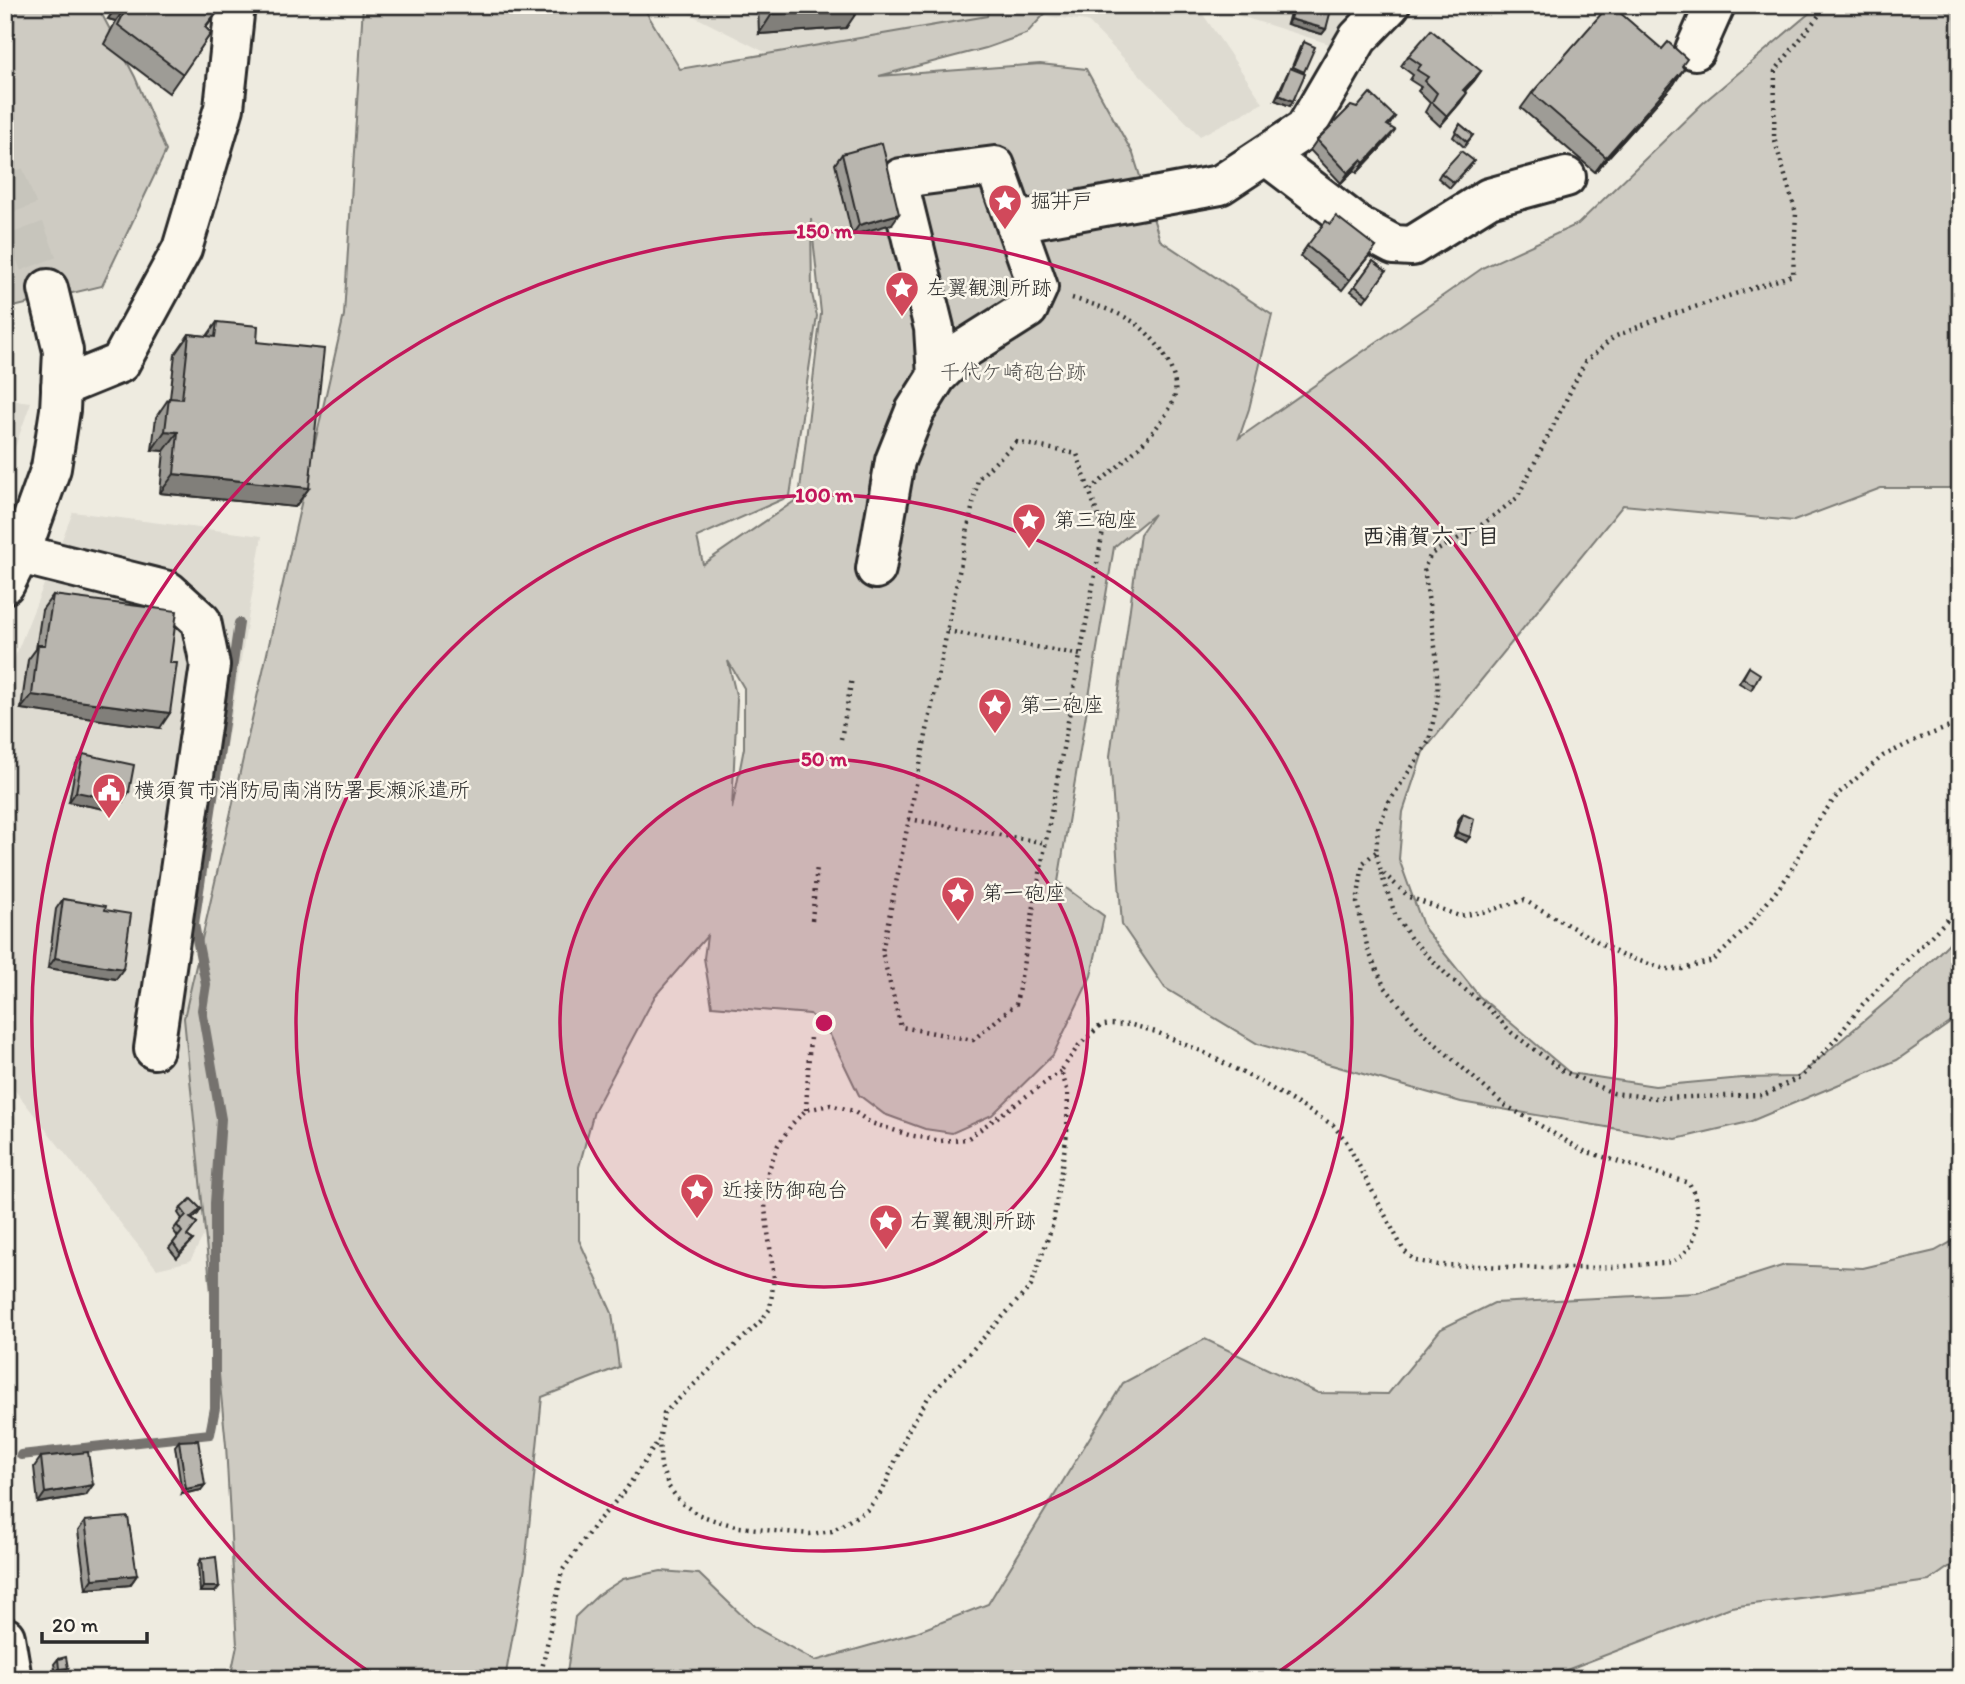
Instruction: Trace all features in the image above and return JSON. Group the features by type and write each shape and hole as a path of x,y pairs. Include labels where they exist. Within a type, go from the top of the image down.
{"street":[{"path":"61,387 120,363 182,249 224,107 236,5"},
{"path":"1016,222 1220,186 1305,129 1360,22 1390,5"},
{"path":"1695,50 1715,5"},
{"path":"1267,156 1360,227 1394,245 1412,246 1489,198 1566,177"},
{"path":"876,569 895,461 915,411 937,376 962,349 1028,309 1038,287 995,166 901,178 901,194 934,328 937,376"},
{"path":"48,289 62,351 60,410 51,468 13,569 168,591 201,621 210,665 154,1049"},
{"path":"5,1637 12,1679"}],"path":[{"path":"1827,5 1775,71 1774,138 1796,213 1793,275 1655,320 1614,337 1585,362 1517,498 1480,526 1431,554 1424,568 1436,654 1438,698 1429,741 1389,802 1378,828 1376,852 1395,914 1411,939 1450,978 1485,1005 1512,1033 1563,1071 1613,1093 1656,1098 1763,1096 1802,1076 1863,1004 1950,917"},
{"path":"1038,287 1102,308 1133,322 1161,349 1175,376 1173,404 1134,452 1090,491"},
{"path":"1016,442 1076,454 1103,531 1016,1004 973,1040 901,1027 882,952 947,631 978,479 1016,442"},
{"path":"947,631 1081,655"},
{"path":"841,738 852,678"},
{"path":"1381,871 1409,897 1459,916 1524,900 1621,955 1665,969 1682,970 1713,961 1748,927 1788,876 1817,822 1839,793 1883,756 1918,738 1960,723"},
{"path":"909,820 1046,844"},
{"path":"1061,1071 1068,1093 1067,1133 1053,1224 1031,1286 928,1398 909,1429 883,1490 867,1510 832,1531 810,1534 739,1527 697,1514 680,1502 669,1488 661,1468 659,1441 664,1413 760,1322 770,1309 774,1278 765,1209 768,1172 778,1145 792,1124 806,1110 830,1105 853,1111 871,1123 909,1135 941,1141 967,1139 1061,1071 1088,1034 1100,1026 1132,1025 1201,1051 1265,1084 1333,1125 1346,1141 1404,1251 1416,1261 1438,1265 1620,1267 1675,1261 1693,1242 1697,1222 1697,1196 1689,1183 1584,1150 1503,1104 1420,1030 1384,986 1368,950 1357,903 1363,863 1376,852"},
{"path":"812,920 817,866"},
{"path":"806,1110 810,1036"},
{"path":"540,1679 562,1571 595,1524 625,1491 659,1441"}],"shaded area":[{"path":"672,5 1193,5 1198,7 1263,103 1200,136 1087,21 1037,15 798,69"},
{"path":"1205,5 1349,5 1339,47"},
{"path":"5,399 31,402 5,476"},
{"name":"横須賀市消防局南消防署長瀬派遣所","path":"73,512 262,536 189,966 221,1203 190,1261 157,1269 5,1078 5,674 13,662"}],"green space":[{"path":"5,5 97,5 135,77 166,151 102,286 5,309"},
{"name":"千代ケ崎砲台跡","path":"363,5 642,5 680,69 987,16 990,5 1053,5 1026,34 986,48 879,76 1040,64 1086,69 1133,154 1160,240 1272,315 1249,409 1239,438 1484,267 1578,224 1703,103 1819,5 1960,5 1960,488 1881,488 1794,521 1623,505 1423,752 1403,812 1399,859 1424,928 1479,996 1570,1073 1655,1086 1742,1078 1798,1077 1914,978 1960,932 1960,1016 1897,1060 1749,1122 1676,1139 1461,1102 1258,1044 1165,988 1122,925 1110,756 1140,534 1154,514 1114,547 1058,882 1104,916 1091,976 1053,1055 992,1115 952,1133 925,1129 884,1114 859,1095 830,1035 810,1014 712,1006 704,958 707,936 655,996 594,1111 579,1167 579,1240 612,1313 619,1367 542,1397 525,1567 505,1679 230,1679 237,1646 226,1445 184,1018 344,315","holes":["811,219 821,313 799,498 703,564 697,537 790,496 817,316 812,294","728,661 744,688 744,748 732,809 737,699"]},
{"path":"1960,1237 1960,1559 1929,1581 1731,1607 1543,1679 566,1679 575,1617 598,1595 623,1579 661,1571 699,1574 753,1626 815,1661 914,1633 988,1604 1123,1383 1205,1339 1318,1393 1388,1394 1441,1329 1494,1303 1697,1293 1785,1265 1863,1268 1935,1251"}],"building":[{"path":"128,5 222,5 205,27 211,33 183,74 118,25"},
{"path":"772,5 859,5 859,9 772,14"},
{"path":"1294,5 1332,6 1326,29 1290,19"},
{"path":"1609,5 1662,49 1668,42 1687,59 1682,66 1684,69 1606,157 1532,93"},
{"path":"1431,30 1481,71 1463,90 1467,93 1447,116 1432,102 1437,93 1425,81 1428,77 1417,70 1421,65 1408,56"},
{"path":"1304,42 1315,47 1304,72 1293,67"},
{"path":"1290,68 1305,74 1293,101 1279,95"},
{"path":"1370,93 1395,117 1387,125 1395,130 1364,163 1361,160 1348,173 1317,140 1351,106 1357,108"},
{"path":"1460,124 1473,135 1467,142 1456,132"},
{"path":"882,143 899,214 859,225 842,154"},
{"path":"1461,151 1474,161 1454,183 1441,173"},
{"path":"1336,216 1376,247 1349,280 1307,246 1326,221 1330,224"},
{"path":"1373,261 1386,271 1368,296 1355,286"},
{"path":"217,322 258,326 257,342 324,349 309,488 174,474 178,432 165,431 169,398 182,399 189,334 215,337"},
{"path":"53,595 177,611 170,663 177,663 170,713 32,695 38,645 45,645"},
{"path":"1749,667 1760,674 1754,685 1743,678"},
{"path":"83,754 134,765 129,792 117,791 116,800 76,792"},
{"path":"1463,814 1474,819 1470,837 1457,832"},
{"path":"63,899 106,906 105,910 131,914 123,969 55,958"},
{"path":"191,1199 201,1209 190,1218 197,1223 187,1236 193,1240 180,1253 173,1243 182,1232 177,1225 186,1215 181,1208"},
{"path":"198,1440 205,1485 186,1489 179,1441"},
{"path":"88,1452 93,1485 45,1493 41,1457"},
{"path":"128,1517 137,1575 93,1579 85,1521"},
{"path":"216,1557 219,1587 203,1587 201,1559"},
{"path":"66,1657 68,1668 59,1669 58,1659"}],"waterway":[{"path":"21,1455 210,1434 215,1408 215,1203 221,1119 202,1010 206,984 194,924 239,623"}],"tunnel":[{"path":"5,175 48,289"}],"place":[{"name":"掘井戸","path":"1005,231"},
{"name":"左翼観測所跡","path":"902,318"},
{"name":"第三砲座","path":"1029,550"},
{"name":"第二砲座","path":"995,735"},
{"name":"横須賀市消防局南消防署長瀬派遣所","path":"109,820"},
{"name":"第一砲座","path":"958,923"},
{"name":"近接防御砲台","path":"697,1220"},
{"name":"右翼観測所跡","path":"886,1251"}],"district":[{"name":"西浦賀六丁目","path":"1431,536"}]}
